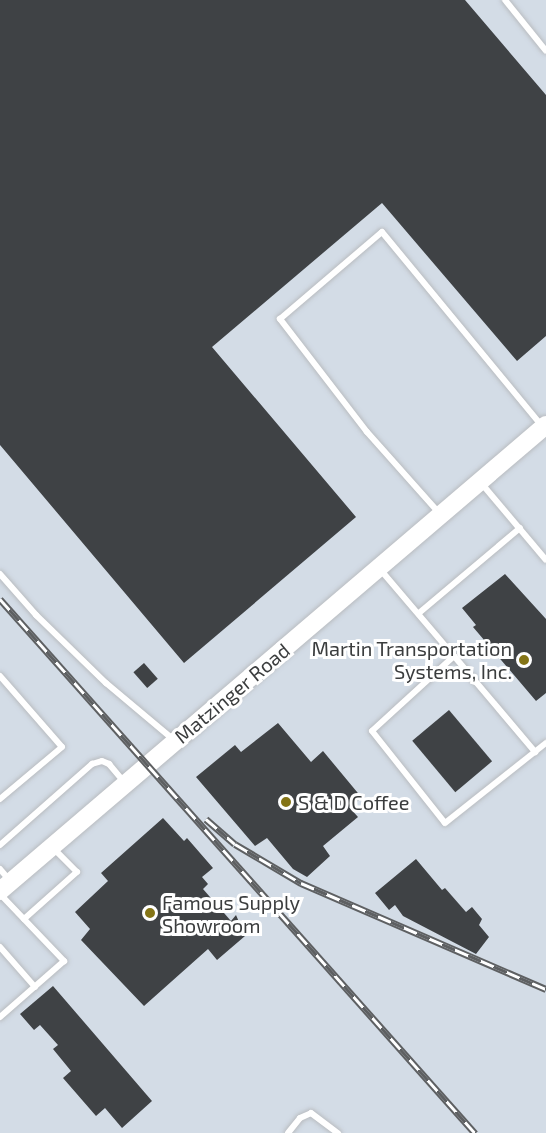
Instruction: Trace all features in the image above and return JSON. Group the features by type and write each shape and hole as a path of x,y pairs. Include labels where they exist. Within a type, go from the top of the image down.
{"street":[{"name":"Matzinger Road","path":"3,884 52,847 545,426"}],"lane":[{"path":"505,0 546,51"},
{"path":"441,514 367,432 280,319 382,232 545,426"},
{"path":"480,481 546,560"},
{"path":"419,613 520,528"},
{"path":"380,568 535,752"},
{"path":"0,574 36,615 106,683 175,741"},
{"path":"454,656 372,731 445,823 546,743"},
{"path":"0,676 62,747 0,799"},
{"path":"0,845 92,764 102,761 109,764 126,784"},
{"path":"24,919 76,872 52,847"},
{"path":"0,1017 64,961 24,919 3,884"},
{"path":"0,947 35,987"},
{"path":"288,1133 300,1118 311,1113 338,1133"}],"shaded area":[{"path":"0,0 546,0 546,1133 0,1133"}],"building":[{"path":"0,0 465,0 546,95 546,336 517,361 382,203 212,347 356,517 184,663 0,445"},
{"name":"Martin Transportation Systems, Inc.","path":"505,574 546,619 546,693 536,701 473,627 476,625 462,608"},
{"path":"144,663 158,679 147,688 133,672"},
{"path":"449,710 492,761 455,792 412,741"},
{"name":"S & D Coffee","path":"278,723 311,762 323,751 362,798 349,807 358,817 323,846 330,856 307,877 293,869 267,838 255,846 196,777 235,745 241,752"},
{"name":"Famous Supply Showroom","path":"163,818 184,841 187,838 213,868 202,877 208,884 203,889 231,921 236,915 245,936 217,960 208,949 144,1006 81,940 90,929 75,912 108,881 101,873"},
{"path":"416,859 442,890 445,888 466,912 472,907 482,919 479,925 489,937 476,954 403,916 395,905 389,910 375,893"},
{"path":"53,986 152,1101 122,1128 105,1108 96,1116 63,1078 71,1071 53,1049 58,1045 40,1025 34,1030 20,1014"}],"railway":[{"path":"0,599 475,1133"},
{"path":"206,819 235,844 301,883 546,989"}],"place":[{"name":"Martin Transportation Systems, Inc.","path":"524,660"},
{"name":"S & D Coffee","path":"286,802"},
{"name":"Famous Supply Showroom","path":"150,913"}]}
